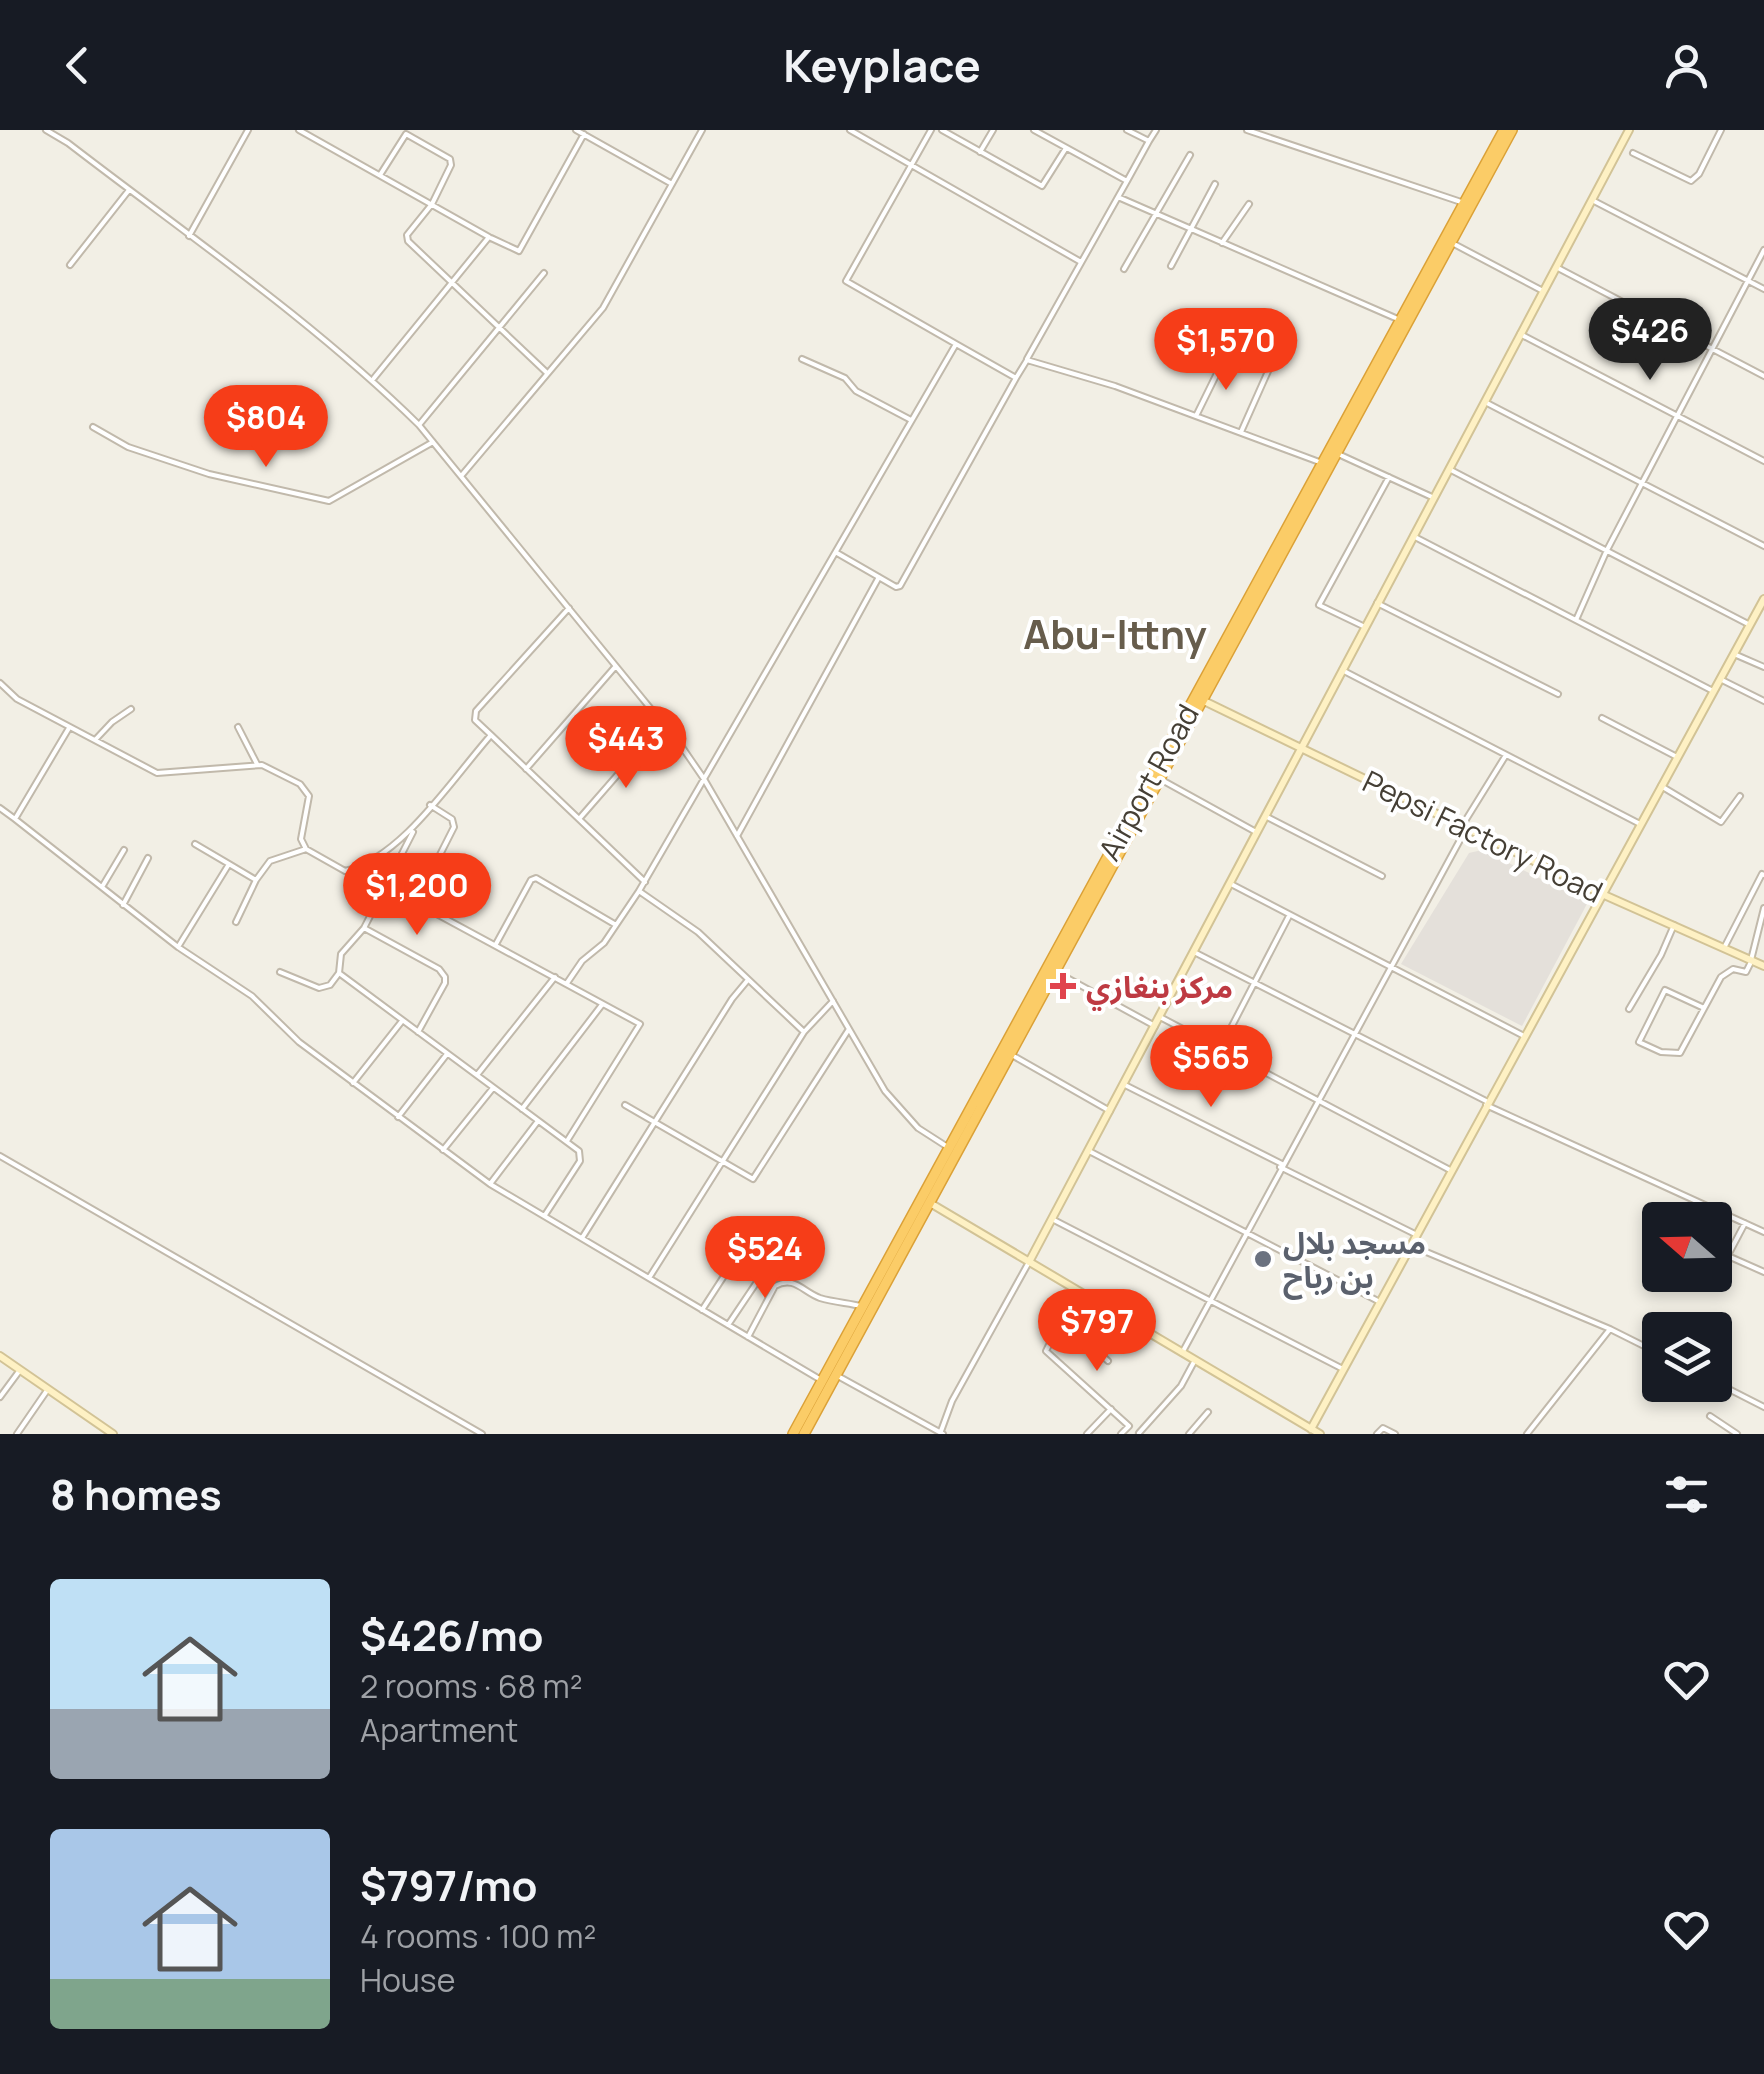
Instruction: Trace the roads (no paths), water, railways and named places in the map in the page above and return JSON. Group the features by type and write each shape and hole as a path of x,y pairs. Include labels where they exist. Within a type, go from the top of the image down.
{"highway":[{"name":"Airport Road","path":"793,1434 1295,521 1336,454 1504,130"},
{"name":"Airport Road","path":"804,1434 1204,701 1322,463 1400,320 1451,242 1512,130"}],"street":[{"path":"46,130 130,190 372,380 434,442 704,779 893,1102 927,1136 948,1148"},
{"path":"189,236 248,130"},
{"path":"299,130 519,251 584,134"},
{"path":"576,130 672,184"},
{"path":"462,475 603,308 702,130"},
{"path":"850,130 1082,262"},
{"path":"932,130 846,281 1016,378"},
{"path":"942,130 1042,186 1066,148"},
{"path":"980,152 993,130"},
{"path":"1034,130 1127,181"},
{"path":"1128,130 1149,141"},
{"path":"834,552 900,586 1156,130"},
{"path":"1247,130 1464,204"},
{"path":"836,1375 942,1432 952,1401 1089,1152 1629,130"},
{"path":"1632,153 1691,181 1699,174 1721,130"},
{"path":"380,175 408,134 451,161 432,204 408,240 546,372"},
{"path":"1124,270 1190,154"},
{"path":"1171,266 1215,184"},
{"path":"70,264 130,190"},
{"path":"1118,198 1400,320"},
{"path":"1592,200 1764,289"},
{"path":"1222,243 1249,204"},
{"path":"372,380 489,236"},
{"path":"1451,242 1543,291"},
{"path":"1576,620 1607,550 1764,250"},
{"path":"1556,267 1764,376"},
{"path":"418,425 544,274"},
{"path":"1520,334 1764,461"},
{"path":"567,984 582,962 604,943 644,882 956,344"},
{"path":"1196,416 1226,356"},
{"path":"802,359 845,378 856,391 910,420"},
{"path":"1027,360 1115,386 1322,463"},
{"path":"1241,432 1274,360"},
{"path":"1485,402 1764,546"},
{"path":"93,426 128,447 210,474 329,501 434,442"},
{"path":"1336,454 1434,498"},
{"path":"1449,469 1750,624"},
{"path":"1365,627 1319,604 1389,477"},
{"path":"1413,536 1713,691"},
{"path":"737,836 879,577"},
{"path":"1308,1430 1764,599"},
{"path":"1378,603 1558,694"},
{"path":"569,607 476,712 475,720 644,882"},
{"path":"1734,654 1764,667"},
{"path":"526,769 616,666"},
{"path":"1342,670 1640,824"},
{"path":"1720,679 1764,701"},
{"path":"0,682 16,699 160,774 257,764 281,773 308,793 301,834 306,849 342,870 374,861 414,829"},
{"name":"Pepsi Factory Road","path":"1204,701 1602,894 1764,966"},
{"path":"94,740 131,709"},
{"path":"1602,718 1676,758"},
{"path":"15,820 70,726"},
{"path":"238,727 257,764"},
{"path":"280,972 319,988 330,985 339,973 341,954 364,928 414,829 491,735"},
{"path":"579,820 647,741"},
{"path":"1182,1352 1506,755"},
{"path":"1160,779 1256,832"},
{"path":"1661,786 1721,822 1740,796"},
{"path":"416,902 454,827 452,819 430,805"},
{"path":"0,808 178,947 248,992 298,1042 490,1184 822,1380"},
{"path":"1265,816 1382,876"},
{"path":"195,844 256,880"},
{"path":"236,922 270,861 306,849"},
{"path":"102,886 124,850"},
{"path":"123,905 148,858"},
{"path":"178,947 228,864"},
{"path":"1724,948 1764,875"},
{"path":"496,945 536,878 616,925"},
{"path":"1230,883 1524,1036"},
{"path":"386,886 640,1024 567,1141"},
{"path":"638,891 698,932 804,1032"},
{"path":"1704,1008 1665,990 1638,1042 1657,1051 1680,1053 1723,974 1733,969 1746,972 1764,908"},
{"path":"1220,1049 1290,914"},
{"path":"1629,1009 1674,926"},
{"path":"364,928 446,976 418,1032"},
{"path":"1194,952 1487,1103 1764,1232"},
{"path":"1055,971 1155,1026"},
{"path":"339,973 582,1154 545,1215"},
{"path":"477,1075 555,977"},
{"path":"582,1238 732,999 748,980"},
{"path":"648,1278 804,1032 833,1001"},
{"path":"522,1109 602,1004"},
{"path":"1160,1017 1450,1170"},
{"path":"353,1083 402,1020"},
{"path":"624,1105 753,1178 850,1029"},
{"path":"398,1117 447,1054"},
{"path":"1010,1054 1110,1112"},
{"path":"1124,1085 1416,1235"},
{"path":"442,1150 494,1088"},
{"path":"490,1184 538,1121"},
{"path":"1089,1152 1378,1301"},
{"path":"0,1156 482,1434"},
{"path":"930,1203 1320,1434"},
{"path":"1052,1220 1343,1368"},
{"path":"1732,1248 1745,1223"},
{"path":"1410,1245 1642,1345"},
{"path":"728,1326 772,1258"},
{"path":"1732,1258 1764,1272"},
{"path":"702,1310 736,1259"},
{"path":"748,1337 775,1286 781,1282 794,1282 820,1298 862,1306"},
{"path":"1076,1290 1046,1351 1139,1434 1180,1388 1195,1360"},
{"path":"1061,1318 1108,1361"},
{"path":"1527,1434 1610,1330"},
{"path":"0,1356 114,1434"},
{"path":"0,1397 20,1370"},
{"path":"17,1434 48,1389"},
{"path":"1732,1391 1764,1407"},
{"path":"1088,1434 1111,1408"},
{"path":"1188,1434 1208,1412"},
{"path":"1710,1416 1737,1434"},
{"path":"1121,1434 1129,1426"},
{"path":"1377,1434 1383,1428 1395,1434"}],"place":[{"name":"مركز بنغازي","path":"1063,986"},
{"name":"مسجد بلال بن رباح","path":"1263,1259"}],"district":[{"name":"Abu-Ittny","path":"1115,633"}]}
